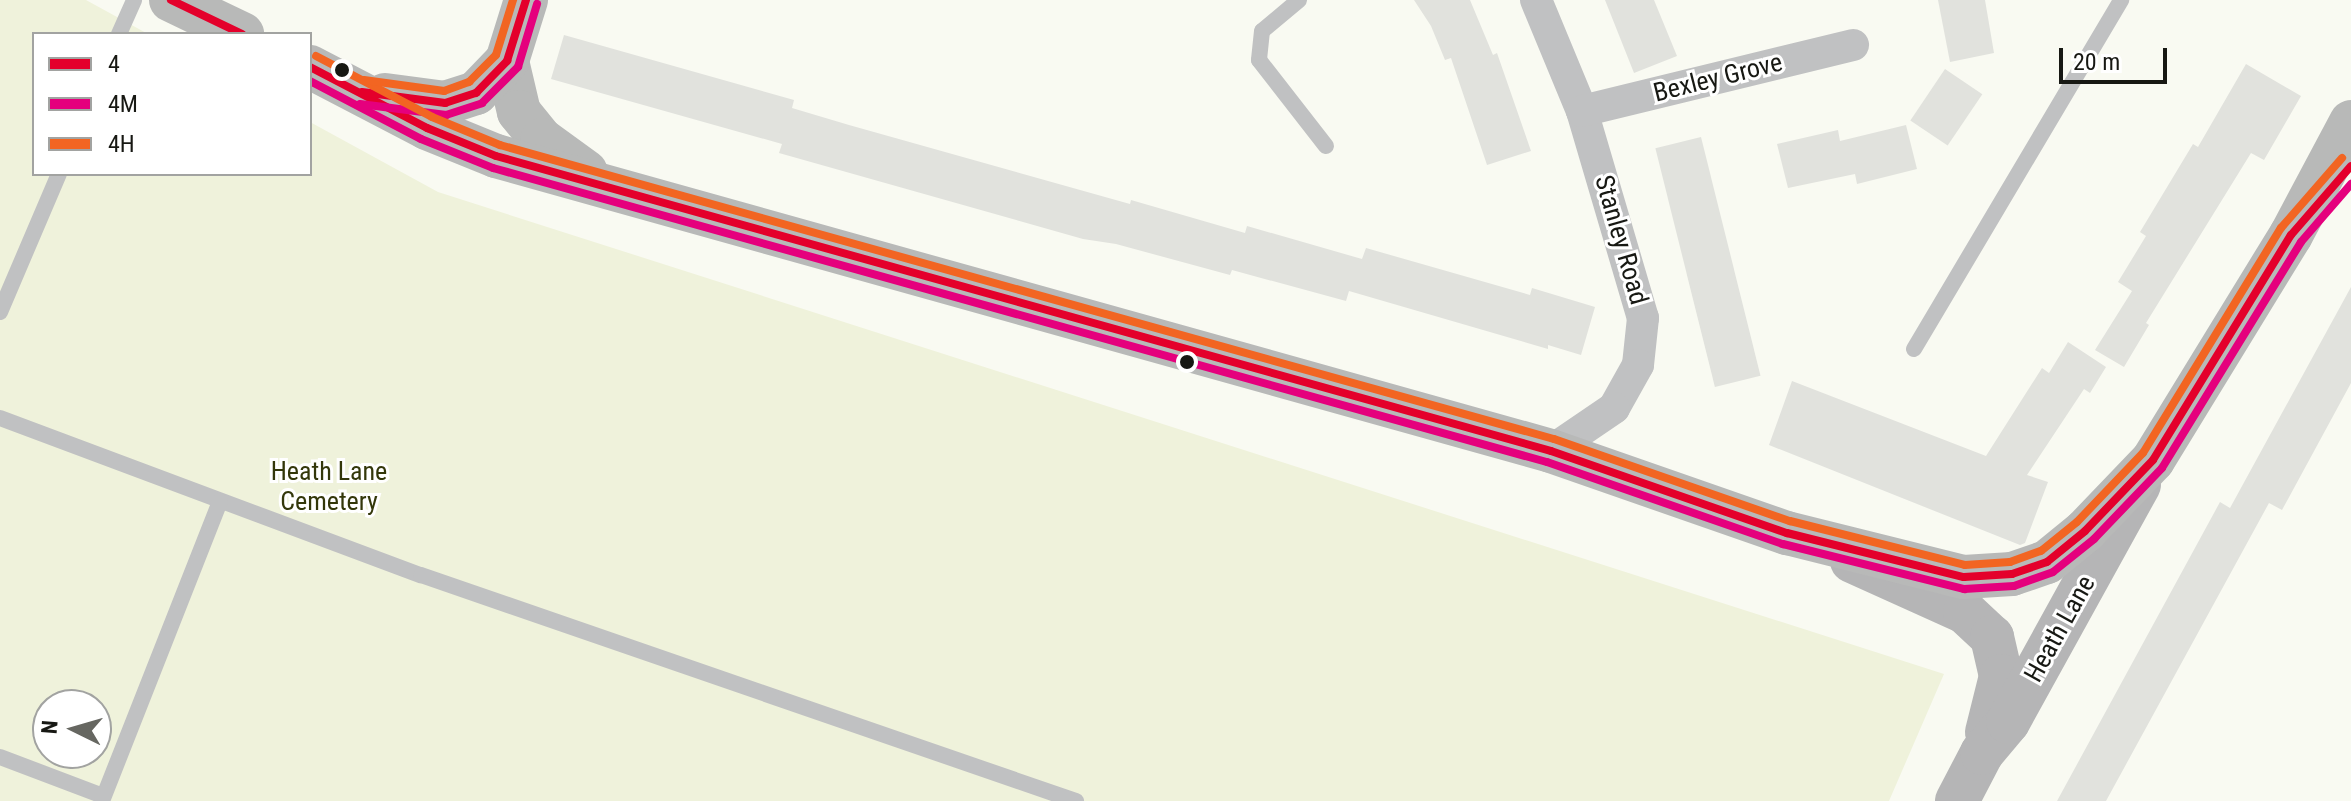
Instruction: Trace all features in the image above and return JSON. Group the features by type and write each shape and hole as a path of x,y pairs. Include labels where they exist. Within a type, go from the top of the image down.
{"main road":[{"path":"171,0 238,32"},
{"path":"362,92 445,103 476,93 491,82 507,61 526,0"},
{"path":"507,61 519,112 542,140 611,190"},
{"path":"312,68 427,128 496,156 1551,451 1787,533 1965,612 1992,637 2001,676 1982,753"},
{"name":"Heath Lane","path":"1957,801 1982,753 2008,722 2153,460 2291,235 2351,122"},
{"path":"2291,235 2351,166"},
{"path":"1787,533 1964,577 2012,574 2047,562 2085,531 2153,460"}],"street":[{"name":"Stanley Road","path":"1536,0 1582,111 1643,318 1638,365 1614,408 1551,451"},
{"name":"Bexley Grove","path":"1582,111 1853,45"}],"lane":[{"path":"120,32 134,0"},
{"path":"1299,0 1262,31 1259,60 1326,146"},
{"path":"1914,349 2121,0"},
{"path":"0,312 58,176"},
{"path":"0,418 436,580 1076,801"},
{"path":"0,757 102,799 220,501"}],"green space":[{"name":"Heath Lane Cemetery","path":"0,0 86,0 144,32 32,32 32,176 312,176 312,123 438,192 1944,674 1889,801 0,801"}],"building":[{"path":"1414,0 1470,0 1493,55 1497,53 1531,151 1487,165 1451,58 1445,60 1431,26"},
{"path":"1605,0 1654,0 1677,56 1634,73"},
{"path":"1938,0 1985,0 1994,53 1950,62"},
{"path":"564,35 794,100 792,108 1130,204 1131,200 1245,233 1247,226 1362,259 1366,248 1530,295 1532,288 1595,307 1581,355 1548,345 1548,349 1349,291 1346,301 1232,270 1230,275 1116,244 1083,239 779,153 782,144 551,79"},
{"path":"2246,64 2301,96 2264,160 2251,153 2146,323 2149,325 2124,367 2095,350 2132,291 2118,282 2146,236 2140,232 2193,144 2198,147"},
{"path":"1945,69 1982,94 1948,146 1910,120"},
{"path":"1906,125 1917,169 1857,184 1855,174 1788,188 1777,144 1838,130 1840,141"},
{"path":"1701,137 1761,376 1715,387 1655,148"},
{"path":"2351,287 2351,383 2282,510 2269,503 2106,801 2057,801 2220,502 2230,508"},
{"path":"2068,342 2106,367 2090,393 2084,389 2027,475 2048,482 2025,543 2020,545 1769,445 1792,381 1986,456 2042,368 2049,373"}],"transit line":[{"name":"4","path":"171,0 238,32"},
{"name":"4H","path":"364,80 444,91 469,82 496,55 513,0"},
{"name":"4","path":"362,92 445,103 476,93 507,61 526,0"},
{"name":"4M","path":"360,104 446,115 482,103 518,67 537,4"},
{"name":"4H","path":"316,56 432,117 500,145 1554,439 1790,521 1965,565 2010,562 2041,551 2077,522 2143,453 2281,228 2342,158"},
{"name":"4","path":"312,68 427,128 496,156 1551,451 1787,533 1964,577 2012,574 2047,562 2085,531 2153,460 2291,235 2351,166"},
{"name":"4M","path":"312,82 421,139 493,168 1547,462 1783,544 1964,589 2014,586 2053,572 2094,539 2162,468 2301,242 2351,184"}]}
